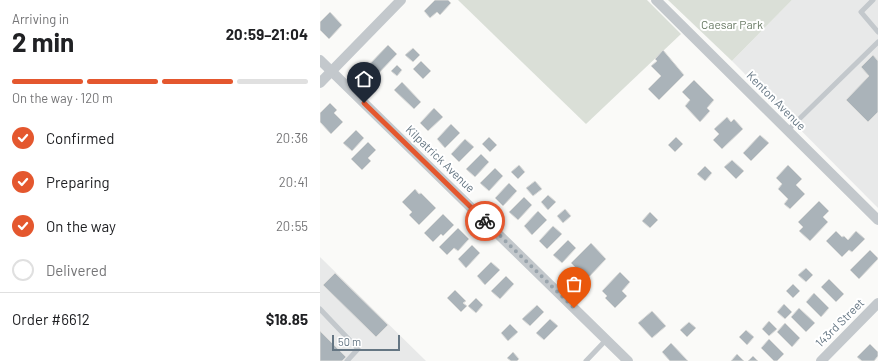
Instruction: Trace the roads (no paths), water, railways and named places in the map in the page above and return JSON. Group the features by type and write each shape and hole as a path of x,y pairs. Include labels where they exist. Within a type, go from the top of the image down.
{"street":[{"path":"320,83 401,0"},
{"name":"Kenton Avenue","path":"656,0 878,220"},
{"name":"Kilpatrick Avenue","path":"320,60 628,361"},
{"name":"143rd Street","path":"824,360 878,303"}],"lane":[{"path":"873,0 861,12 878,32"},
{"path":"788,130 878,42"},
{"path":"320,309 358,349 347,361"},
{"path":"586,361 606,340"}],"park label":[{"name":"Caesar Park","path":"732,25"}]}
